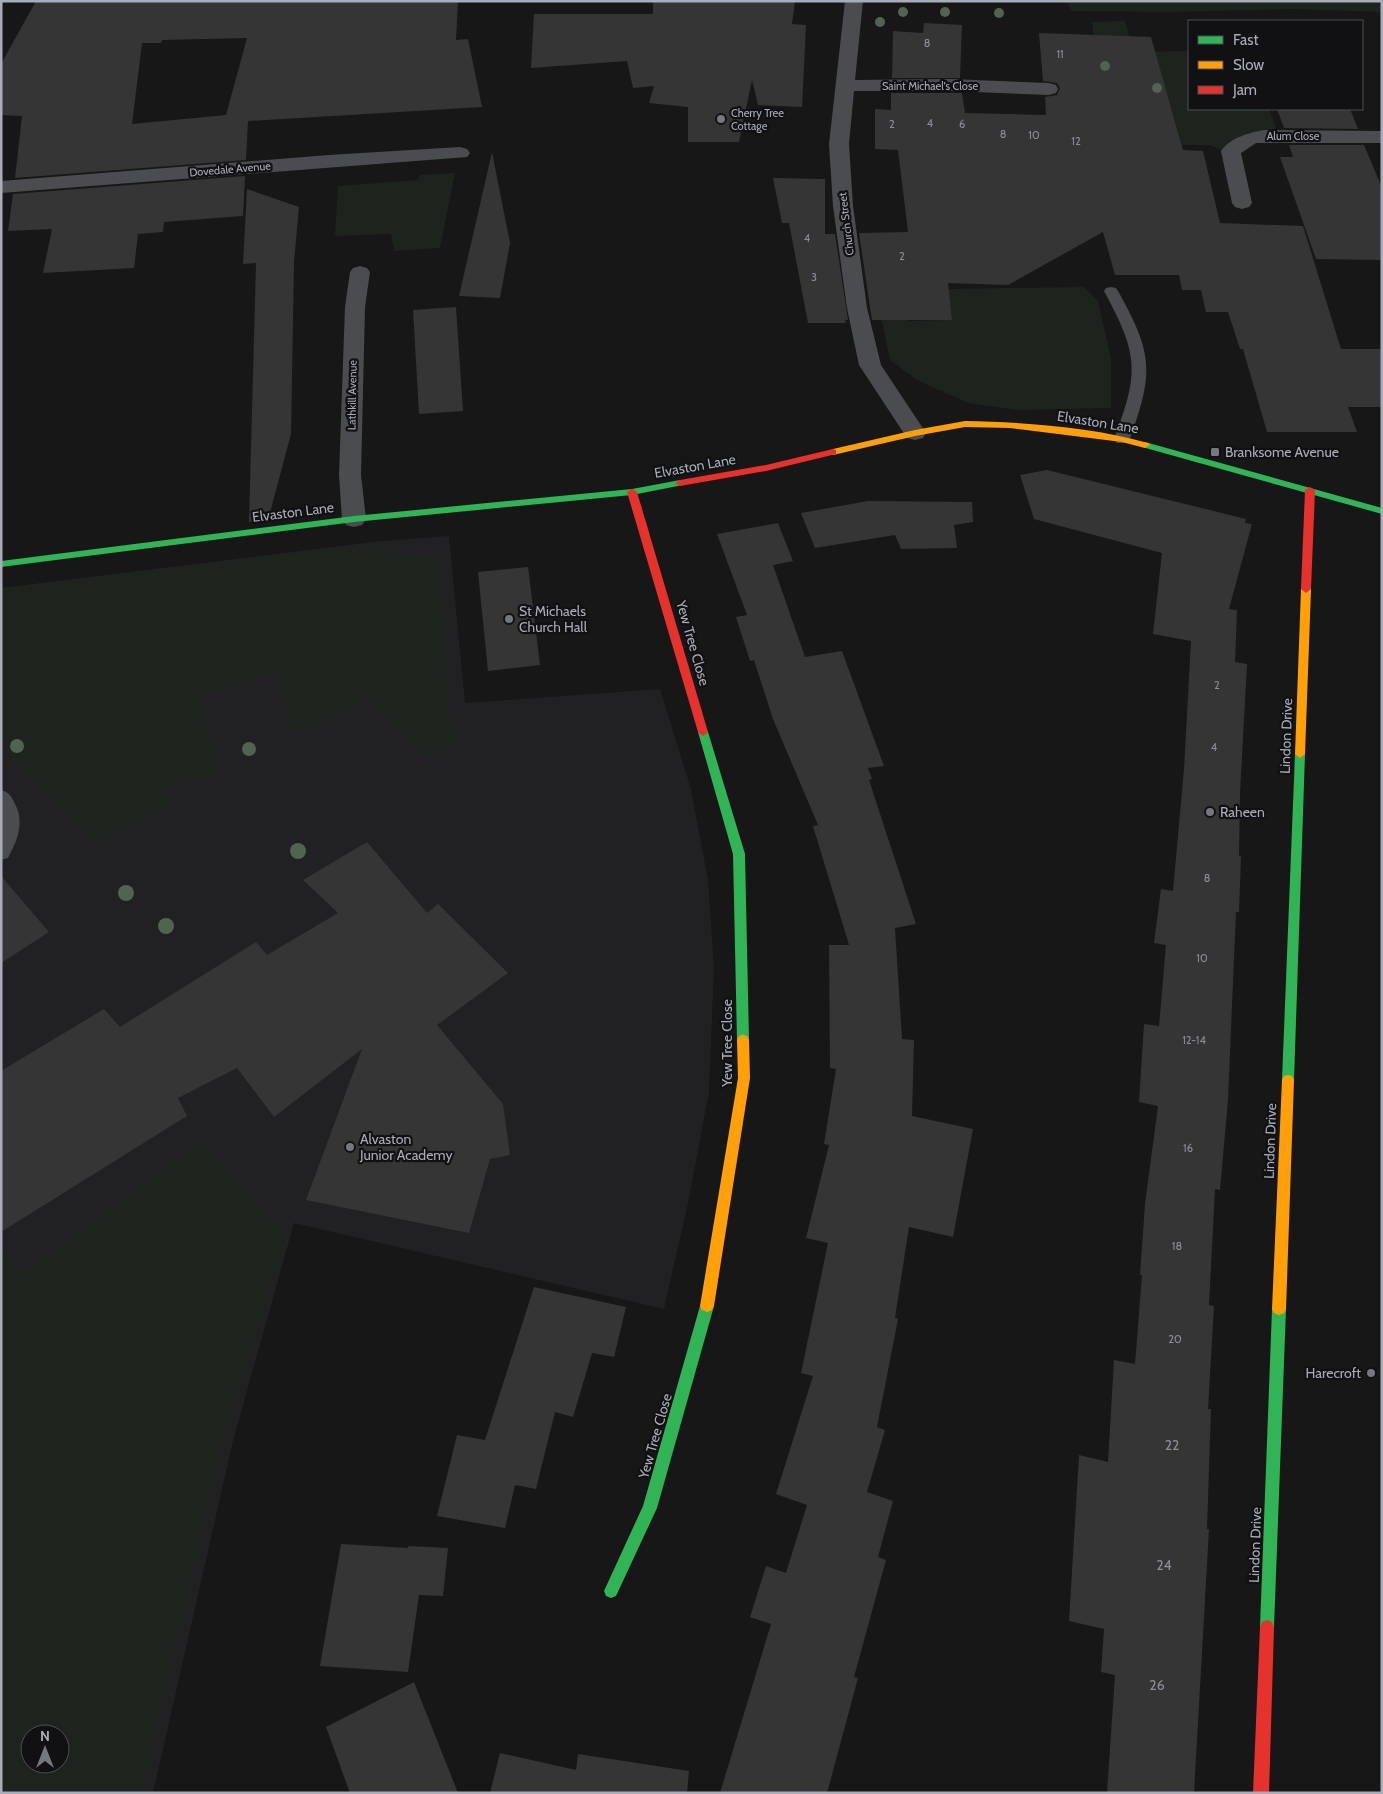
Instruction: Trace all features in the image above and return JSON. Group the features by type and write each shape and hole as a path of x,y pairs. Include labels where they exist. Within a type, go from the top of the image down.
{"street":[{"name":"Church Street","path":"854,1 839,144 843,206 857,308 870,365 915,432"},
{"name":"Saint Michael's Close","path":"844,86 950,85 1016,95 1049,89"},
{"name":"Alum Close","path":"1242,203 1231,151 1251,138 1277,136 1382,137"},
{"name":"Dovedale Avenue","path":"1,187 329,161 460,153"},
{"name":"Lathkill Avenue","path":"354,519 350,475 355,307 360,272"},
{"name":"Elvaston Lane","path":"1,564 354,519 632,492 766,468 915,432 966,424 1010,425 1122,439 1382,511"},
{"name":"Lindon Drive","path":"1261,1793 1310,490"},
{"name":"Yew Tree Close","path":"610,1590 650,1508 706,1310 744,1078 738,854 632,492"}],"lane":[{"path":"1111,291 1127,319 1140,361 1139,389 1122,439"},
{"path":"1,797 6,801 12,816 11,830 1,853"}],"shaded area":[{"path":"1067,1 1382,1 1382,12 1294,9 1170,12 1071,11"},
{"path":"1125,21 1134,52 1188,51 1188,110 1269,110 1276,129 1247,135 1221,150 1211,145 1182,145 1170,103 1129,103 1099,80 1092,22"},
{"path":"455,173 440,248 394,251 391,234 335,236 338,186 418,180 420,175"},
{"path":"899,287 908,321 951,320 948,289 1084,287 1098,301 1111,358 1111,408 1018,410 968,403 917,380 890,360 875,288"},
{"name":"Alvaston Junior Academy","path":"449,536 465,703 660,689 691,789 708,880 714,967 709,1092 688,1203 664,1309 294,1223 233,1441 153,1793 1,1793 1,588 382,541"},
{"path":"387,543 387,559 436,555 453,744 443,752 427,757 368,698 305,733 291,729 279,671 200,697 215,756 215,772 203,779 185,779 163,791 165,808 97,844 14,760 1,741 1,588"},
{"path":"203,1141 285,1237 221,1446 141,1793 1,1793 1,1246 22,1274"}],"building":[{"path":"36,1 458,1 456,40 468,39 482,107 248,121 246,160 15,178 22,116 1,115 1,64","holes":["247,38 226,115 132,124 142,43 161,43 162,40"]},
{"path":"653,1 795,1 792,24 806,25 802,107 758,105 752,80 739,142 688,142 688,107 649,103 654,86 633,88 627,61 531,68 534,14 653,14"},
{"path":"924,23 962,25 960,78 892,78 893,31 923,33"},
{"path":"1039,33 1151,37 1183,150 1203,151 1220,223 1303,226 1341,349 1382,349 1382,407 1348,407 1357,432 1267,432 1243,349 1240,349 1228,312 1206,312 1201,290 1182,290 1179,275 1115,275 1103,232 1008,285 948,283 952,320 872,320 859,233 908,232 898,150 875,149 875,109 891,110 891,93 962,93 965,113 1046,115 1045,97 1057,95 1060,88 1057,83 1043,81"},
{"path":"1277,110 1350,110 1358,129 1284,128"},
{"path":"1289,145 1364,145 1382,188 1382,260 1316,259 1280,157 1293,157"},
{"path":"492,152 510,243 500,298 459,296"},
{"path":"245,176 243,216 164,222 163,232 138,234 134,268 43,273 52,229 8,231 13,194"},
{"path":"773,178 825,179 825,234 835,234 848,320 845,320 846,323 808,323 789,223 782,223"},
{"path":"247,189 299,207 294,262 291,434 268,520 249,522 256,263 243,264"},
{"path":"456,307 463,411 419,414 413,310"},
{"path":"1047,470 1246,519 1245,523 1252,524 1229,609 1237,610 1235,662 1247,664 1240,793 1239,856 1241,856 1239,912 1236,912 1228,1100 1220,1190 1215,1189 1209,1305 1214,1306 1208,1409 1211,1409 1207,1529 1209,1529 1194,1793 1107,1793 1115,1675 1101,1672 1104,1629 1069,1621 1079,1455 1108,1462 1114,1360 1135,1364 1145,1204 1158,1106 1139,1102 1144,1024 1159,1026 1166,945 1154,943 1161,889 1173,891 1184,769 1191,641 1153,634 1162,553 1034,519 1020,475"},
{"path":"868,501 972,502 973,522 954,525 957,548 901,549 895,535 815,548 801,513"},
{"path":"778,523 793,561 773,565 805,657 842,651 884,766 868,768 872,779 869,780 916,924 895,928 902,1039 914,1040 912,1116 973,1129 953,1237 909,1227 895,1318 898,1319 877,1427 885,1430 867,1492 893,1501 878,1557 886,1560 854,1677 858,1678 827,1793 720,1793 771,1624 750,1617 766,1566 786,1573 807,1505 776,1494 813,1376 801,1373 828,1243 806,1238 829,1145 824,1144 836,1069 830,1068 829,945 849,945 813,826 818,825 773,719 754,660 750,661 736,617 747,615 717,534"},
{"name":"St Michaels Church Hall","path":"528,567 540,665 488,671 478,572"},
{"path":"367,842 427,913 438,904 508,973 437,1025 503,1104 510,1155 490,1159 469,1233 306,1200 362,1049 274,1117 237,1068 178,1098 187,1116 1,1232 1,1071 104,1009 120,1027 256,942 267,955 338,913 303,880"},
{"path":"1,876 49,932 1,963"},
{"path":"534,1287 626,1307 614,1357 592,1353 573,1417 555,1412 536,1489 515,1485 505,1528 437,1516 457,1435 485,1440"},
{"path":"341,1544 448,1548 443,1596 419,1595 408,1672 320,1666"},
{"path":"414,1682 458,1793 350,1793 326,1727"},
{"path":"500,1753 576,1770 578,1754 689,1771 687,1793 490,1793"}],"traffic: fast":[{"path":"1145,445 1382,511"},
{"path":"1,564 354,519 632,492 680,483"},
{"path":"703,732 739,854 743,1040"},
{"path":"1288,1080 1300,754"},
{"path":"611,1591 650,1508 707,1306"},
{"path":"1267,1627 1279,1309"}],"traffic: slow":[{"path":"833,452 915,433 965,424 1010,425 1122,439 1145,445"},
{"path":"1300,754 1306,589"},
{"path":"707,1306 744,1078 743,1040"},
{"path":"1279,1309 1288,1080"}],"traffic: jam":[{"path":"680,483 766,468 833,452"},
{"path":"1306,589 1310,490"},
{"path":"632,492 703,732"},
{"path":"1261,1793 1267,1627"}],"place":[{"name":"Cherry Tree Cottage","path":"721,119"},
{"name":"Branksome Avenue","path":"1215,452"},
{"name":"St Michaels Church Hall","path":"509,619"},
{"name":"Raheen","path":"1210,812"},
{"name":"Alvaston Junior Academy","path":"350,1147"},
{"name":"Harecroft","path":"1371,1373"}]}
